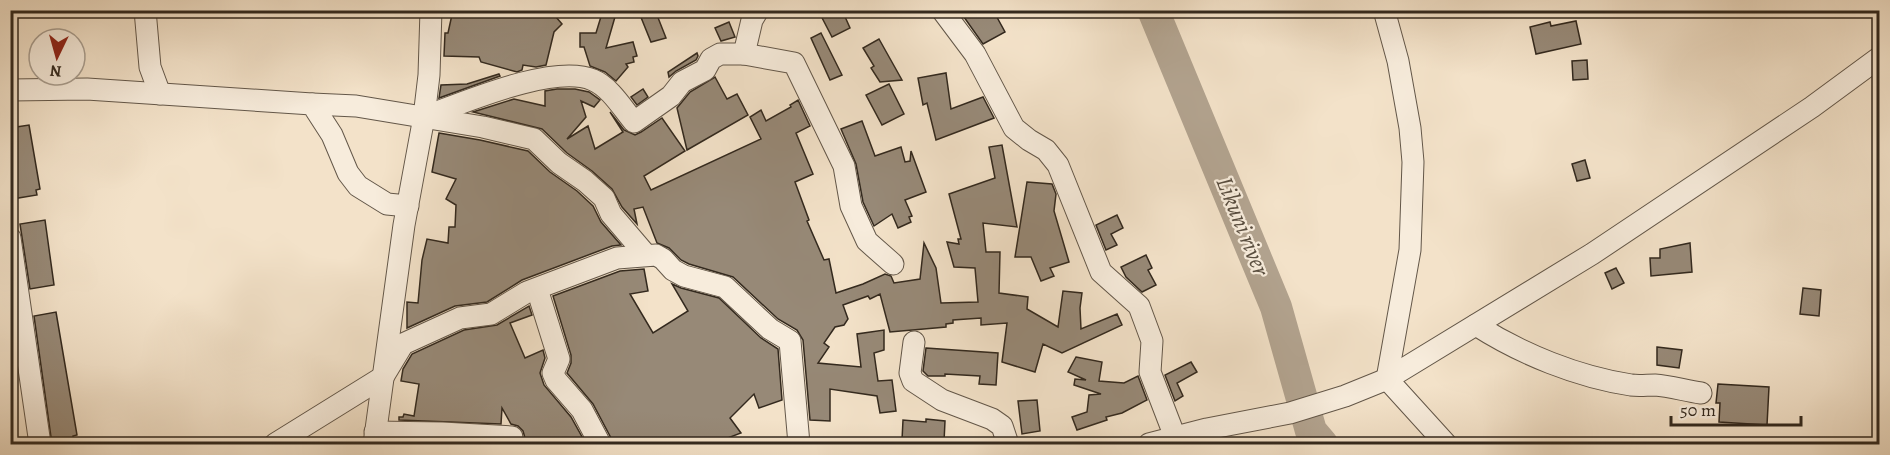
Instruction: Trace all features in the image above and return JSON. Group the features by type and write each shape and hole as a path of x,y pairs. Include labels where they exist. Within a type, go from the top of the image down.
{"street":[{"path":"145,10 150,67 160,94"},
{"path":"431,10 429,75 424,117 408,206 375,438 442,433 512,437"},
{"path":"744,54 752,20 758,10"},
{"path":"942,10 975,54 1014,128 1046,150 1058,165 1101,272 1139,306 1152,341 1150,372 1175,437"},
{"path":"1384,10 1398,61 1410,128 1413,162 1410,250 1387,379"},
{"path":"424,117 531,81 563,74 593,80 607,90 634,122 671,96 682,82 705,70 711,59 720,54 744,54 794,63 844,166 851,206 867,241 893,264"},
{"path":"1149,444 1207,429 1290,413 1387,379 1592,254 1812,107 1880,57"},
{"path":"10,90 87,89 356,106 483,127 534,139 604,198 611,214 646,255"},
{"path":"312,104 332,135 348,173 358,186 387,204 408,206"},
{"path":"10,238 40,444"},
{"path":"275,444 382,377 404,344 460,318 491,314 537,289 617,258 656,255 673,270 684,276 725,287 770,329 790,341 799,444"},
{"path":"537,289 559,359 554,373 556,380 582,410 600,444"},
{"path":"1476,326 1528,355 1599,378 1632,385 1657,386 1701,393"},
{"path":"914,342 910,373 913,381 942,400 992,419 1002,426 1008,444"},
{"path":"1387,379 1446,444"}],"building":[{"path":"453,10 550,10 562,24 554,32 546,65 536,67 523,65 522,70 517,72 481,62 479,57 444,56 445,33 448,33"},
{"path":"603,10 617,10 606,48 633,42 637,56 633,57 634,62 626,64 628,67 616,81 605,72 590,66 584,47 580,47 580,33 596,33"},
{"path":"638,10 655,10 666,38 651,42"},
{"path":"818,10 842,10 850,28 832,37"},
{"path":"959,10 993,10 1005,32 983,44"},
{"path":"1576,21 1581,44 1536,54 1530,27 1550,22 1551,26"},
{"path":"729,22 735,37 721,41 715,28"},
{"path":"821,33 842,75 830,80 811,38"},
{"path":"879,39 902,80 880,82 871,68 874,66 863,48"},
{"path":"697,53 696,60 669,77 668,72"},
{"path":"1587,60 1588,79 1573,80 1572,61"},
{"path":"946,73 951,109 983,97 994,118 936,140 927,103 923,105 918,78"},
{"path":"499,74 500,76 439,98 441,85 467,84"},
{"path":"715,77 727,99 737,94 748,115 687,150 677,108 690,92"},
{"path":"889,84 904,114 882,125 866,95"},
{"path":"557,89 589,92 600,100 594,107 581,101 586,117 567,139 588,126 595,149 623,132 610,112 624,130 635,135 662,118 685,151 644,176 651,190 761,139 750,117 761,110 766,121 791,107 790,105 798,100 810,126 796,133 813,174 795,182 809,220 807,221 824,260 829,259 836,293 885,274 891,276 894,283 920,279 924,243 936,268 941,303 978,302 975,268 954,267 947,242 959,244 958,239 961,239 949,194 995,178 989,147 1002,145 1017,227 983,223 986,252 1000,252 999,293 1028,297 1027,309 1058,327 1063,291 1082,293 1081,329 1117,314 1122,325 1062,353 1043,344 1035,372 1002,362 1007,323 981,325 981,318 953,320 953,323 946,324 946,327 890,332 880,294 870,299 868,296 843,305 848,319 844,325 835,327 824,343 829,347 818,363 861,367 857,334 884,330 884,350 874,353 878,381 892,380 896,411 880,413 877,396 830,389 830,421 810,420 803,340 797,330 778,319 733,277 689,264 681,260 669,248 657,243 643,207 634,209 637,224 622,207 612,189 567,153 542,129 473,112 514,99 545,106 545,91"},
{"path":"643,89 648,97 637,105 631,97"},
{"path":"862,121 875,156 901,147 905,162 910,161 911,151 926,192 905,200 912,216 909,217 911,222 898,228 892,214 874,226 863,202 856,164 841,129"},
{"path":"29,125 40,189 36,190 37,195 12,199 10,128"},
{"path":"439,133 528,151 550,172 577,191 593,206 601,222 621,245 612,246 522,280 487,302 455,306 407,328 407,302 418,303 422,260 427,239 448,243 449,227 455,227 456,205 446,199 456,179 432,172"},
{"path":"1585,160 1590,178 1577,181 1572,164"},
{"path":"1027,182 1052,184 1056,194 1054,211 1069,262 1050,268 1054,276 1041,281 1031,257 1015,257"},
{"path":"1117,215 1123,228 1111,234 1117,245 1106,250 1096,225"},
{"path":"45,220 54,285 30,289 20,224"},
{"path":"1690,243 1692,272 1651,276 1650,258 1660,258 1660,249"},
{"path":"1146,255 1152,268 1148,270 1156,285 1142,292 1126,277 1121,267"},
{"path":"1616,268 1624,283 1612,289 1605,273"},
{"path":"644,269 648,291 630,294 653,333 688,311 672,284 719,298 761,338 778,349 782,400 759,408 754,394 730,418 741,433 712,444 613,444 593,404 567,373 571,355 553,296 620,271"},
{"path":"1803,288 1821,290 1819,316 1800,314"},
{"path":"529,306 532,315 510,323 525,358 543,350 545,358 540,373 544,385 571,417 586,444 522,444 525,438 523,431 511,424 502,408 501,424 399,420 399,417 403,417 404,414 414,416 419,384 401,381 403,369 412,354 464,330 497,325"},
{"path":"56,312 77,435 73,436 74,442 52,444 34,316"},
{"path":"10,330 17,373 10,375"},
{"path":"1657,347 1682,350 1679,368 1657,365"},
{"path":"926,348 998,353 996,385 979,384 980,376 945,374 945,376 928,376 923,371"},
{"path":"1076,357 1102,362 1099,381 1124,383 1138,376 1147,400 1122,413 1106,417 1107,420 1077,430 1072,417 1087,412 1089,395 1101,394 1074,385 1075,379 1086,380 1068,372"},
{"path":"1191,362 1197,372 1177,383 1183,396 1175,401 1165,375"},
{"path":"1718,384 1769,387 1767,425 1719,422 1720,403 1716,403"},
{"path":"1037,400 1040,431 1022,434 1018,401"},
{"path":"926,419 945,421 944,442 902,440 903,420 926,422"}],"waterway":[{"name":"Likuni river","path":"1153,10 1276,307 1311,431 1322,444"}]}
